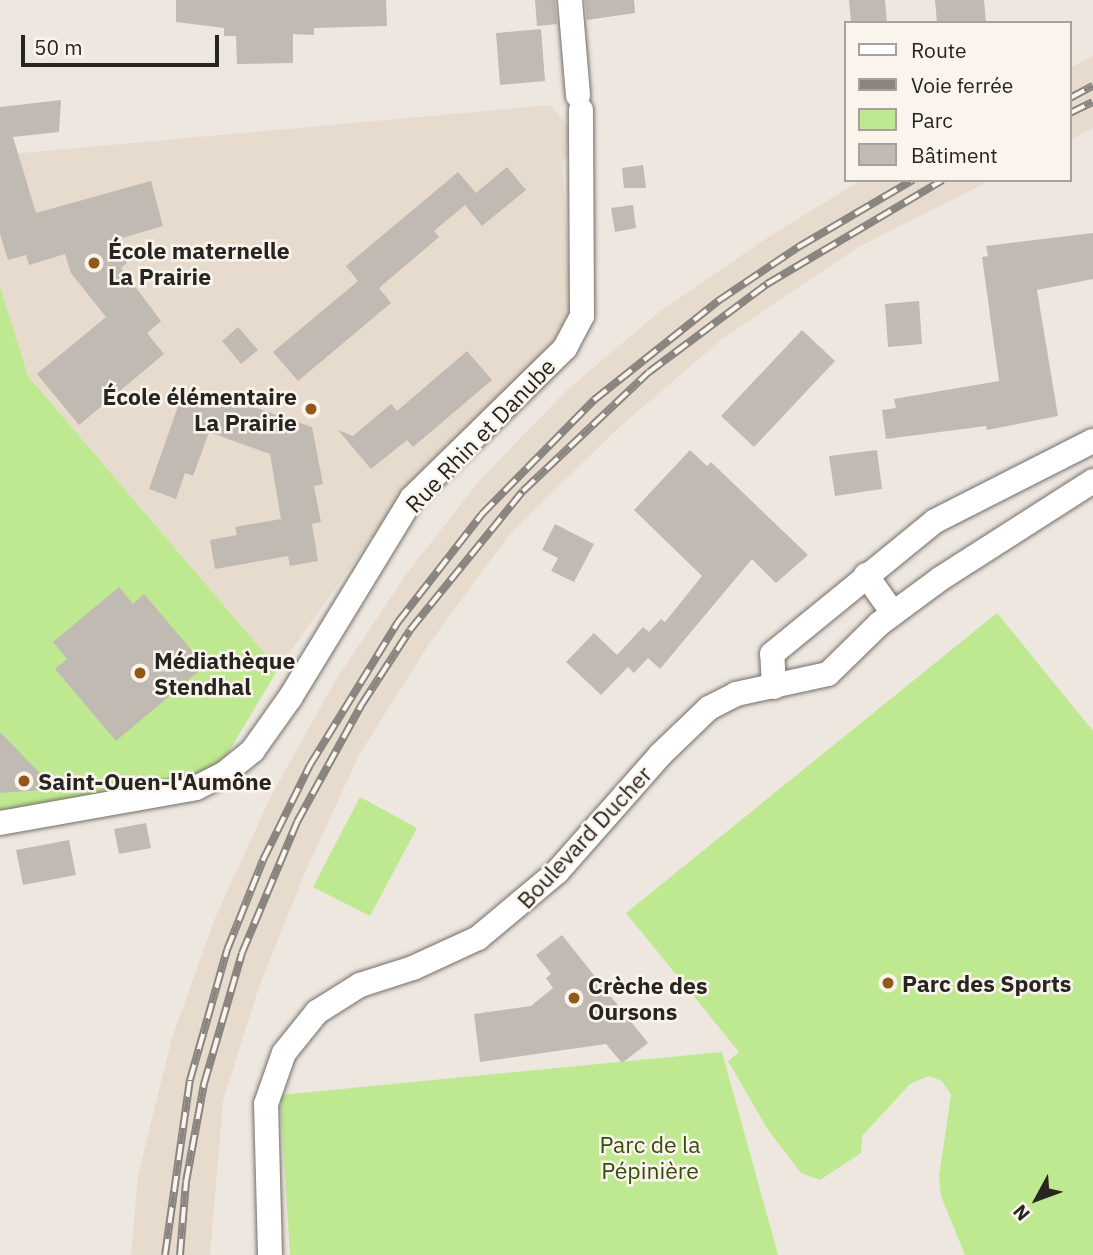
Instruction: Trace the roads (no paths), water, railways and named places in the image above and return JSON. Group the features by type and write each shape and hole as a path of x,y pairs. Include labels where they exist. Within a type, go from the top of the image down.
{"street":[{"name":"Rue Rhin et Danube","path":"0,823 196,788 225,773 253,750 290,698 412,498 565,348 582,316 580,103 570,0"},
{"path":"774,687 772,654 935,521 1093,442"},
{"name":"Boulevard Ducher","path":"270,1255 265,1104 273,1076 300,1028 337,995 414,968 478,938 557,872 660,755 709,708 736,694 828,674 893,613 1093,481"},
{"path":"866,575 893,613"}],"railway":[{"path":"1072,97 1093,86"},
{"path":"1072,112 1093,102"},
{"path":"165,1255 190,1080 227,950 263,860 310,765 398,622 482,514 594,400 718,301 800,246 910,182"},
{"path":"180,1255 186,1182 204,1084 242,953 297,822 362,704 410,630 523,491 649,372 767,284 940,182"}],"place":[{"name":"École maternelle La Prairie","path":"94,263"},
{"name":"École élémentaire La Prairie","path":"311,409"},
{"name":"Médiathèque Stendhal","path":"140,673"},
{"name":"Saint-Ouen-l'Aumône","path":"24,781"},
{"name":"Parc des Sports","path":"888,983"},
{"name":"Crèche des Oursons","path":"574,998"}],"park label":[{"name":"Parc de la Pépinière","path":"650,1157"}]}
